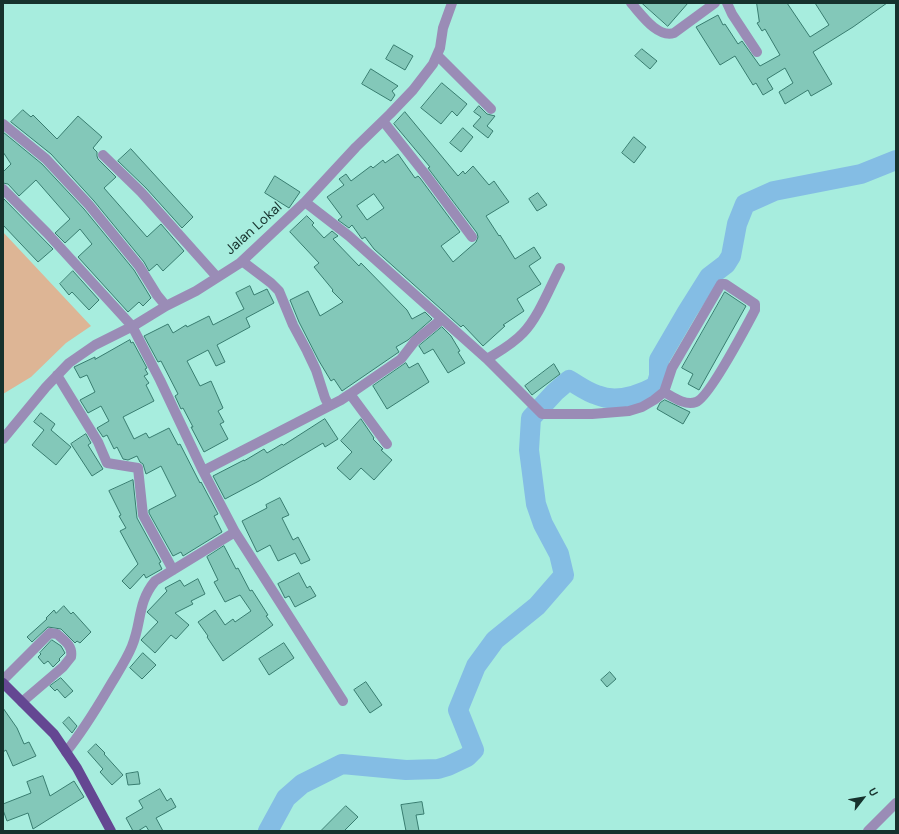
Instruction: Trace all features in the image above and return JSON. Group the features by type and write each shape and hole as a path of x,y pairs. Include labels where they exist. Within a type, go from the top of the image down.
{"main road":[{"path":"3,683 54,734 87,785 111,831"}],"street":[{"name":"Jalan Lokal","path":"3,439 46,387 69,363 95,345 196,291 242,261 305,202 356,147 413,90 433,64 440,48 443,28 452,3"},
{"path":"631,3 657,31 668,35 674,33 715,3"},
{"path":"727,3 732,14 757,52"},
{"path":"437,55 491,108"},
{"path":"383,121 472,237"},
{"path":"3,124 46,159 89,205 139,266 157,295 166,306"},
{"path":"102,155 141,192 218,277"},
{"path":"3,189 47,233 132,326 160,380 203,471 235,532 343,701"},
{"path":"305,202 349,236 487,359 542,414 592,414 629,411 642,407 664,392 672,368 721,284 725,284 755,304 756,310 730,356 703,398 696,402 687,403 664,392"},
{"path":"242,261 279,291 292,325 316,370 324,398 329,406"},
{"path":"487,359 514,341 527,329 536,316 560,268"},
{"path":"203,471 350,394 401,359 415,341 442,319"},
{"path":"57,375 98,442 107,463 138,468 143,515 173,570"},
{"path":"350,394 387,444"},
{"path":"66,752 84,730 127,657 136,638 140,613 144,597 148,589 155,581 235,532"},
{"path":"3,680 50,633 57,634 68,644 71,648 71,657 63,667 22,702"},
{"path":"868,831 896,802"}],"shaded area":[{"path":"3,232 91,326 66,343 31,377 3,394"}],"building":[{"path":"642,3 688,3 668,26"},
{"path":"757,3 787,3 810,37 829,25 815,3 887,3 853,27 813,52 832,84 811,96 808,90 785,104 779,92 793,83 785,68 767,79 773,89 763,95 756,83 753,85 735,56 720,65 696,27 718,15 723,25 725,24 738,44 742,41 760,66 780,55 765,29 762,31 757,23 759,22"},
{"path":"394,45 413,56 405,70 386,59"},
{"path":"642,49 657,61 650,69 635,56"},
{"path":"371,69 398,86 392,91 395,95 391,101 362,84"},
{"path":"442,83 467,104 457,116 452,111 441,124 421,108"},
{"path":"479,106 487,114 495,116 487,126 493,131 488,138 473,126 481,117 474,112"},
{"path":"23,110 31,117 33,115 57,139 78,116 102,137 93,148 97,152 98,159 116,177 104,188 147,237 161,224 184,251 163,271 157,264 149,271 144,262 94,201 51,154 11,122"},
{"path":"405,112 458,176 463,171 465,174 473,166 489,185 494,181 509,202 486,216 515,259 534,247 541,258 529,266 541,284 517,299 524,311 503,325 505,326 483,346 463,325 461,327 374,249 365,237 362,239 352,225 349,228 338,220 342,217 327,197 344,185 339,179 346,174 351,181 371,166 373,168 383,160 385,163 398,154 415,178 418,176 420,178 460,232 441,246 453,262 476,242 478,237 477,233 428,168 430,167 394,124","holes":["374,194 384,208 367,220 357,206"]},
{"path":"463,128 473,137 461,152 450,143"},
{"path":"3,132 42,164 84,209 134,270 151,298 143,306 139,302 128,312 78,257 92,244 80,229 65,243 55,233 70,219 36,180 19,196 8,184 3,183 3,172 11,164 3,152"},
{"path":"634,137 646,147 634,163 622,153"},
{"path":"131,149 193,217 182,228 146,188 118,161"},
{"path":"275,176 300,192 289,208 265,193"},
{"path":"538,193 547,205 537,211 529,199"},
{"path":"3,198 53,249 38,262 3,225"},
{"path":"307,216 314,223 312,225 324,238 332,231 338,236 333,239 359,266 361,263 407,310 412,319 425,312 432,319 408,340 396,347 399,352 342,391 334,379 331,381 319,361 299,322 290,300 308,291 320,316 343,302 332,291 333,290 314,267 319,263 290,232"},
{"path":"73,271 99,300 89,310 72,292 69,295 60,284"},
{"path":"250,286 254,295 267,289 274,303 246,318 250,327 217,345 225,362 216,366 208,350 187,361 200,386 211,381 223,408 218,411 224,422 220,424 228,439 204,452 183,408 181,409 175,396 178,394 161,361 158,362 144,336 168,324 173,333 186,325 187,327 209,316 213,325 244,309 236,293"},
{"path":"725,292 746,306 699,390 688,384 693,374 682,368"},
{"path":"442,327 451,336 465,363 448,373 433,349 424,354 419,346"},
{"path":"130,340 131,343 133,342 147,368 145,369 148,374 144,376 149,383 146,385 154,401 123,417 134,439 146,433 149,438 169,428 178,445 180,444 218,514 214,516 222,532 183,556 181,552 173,556 149,513 149,510 176,496 161,466 146,474 143,464 137,456 128,460 123,459 117,447 114,449 107,435 103,437 97,428 109,421 101,406 88,413 80,400 95,392 87,375 80,378 74,367 95,357 95,359"},
{"path":"406,363 409,368 418,363 429,382 387,409 373,386"},
{"path":"554,364 560,374 532,395 525,386"},
{"path":"665,400 690,412 683,424 657,409 660,403"},
{"path":"41,413 55,424 51,430 71,447 56,465 32,445 44,430 34,422"},
{"path":"325,419 338,439 325,447 323,443 259,481 225,499 213,476 244,461 264,449 267,453 282,444 283,445"},
{"path":"361,419 374,438 373,439 383,449 381,450 392,460 374,480 361,468 350,480 337,468 352,452 341,441"},
{"path":"86,434 91,443 88,445 103,469 92,476 71,444"},
{"path":"133,480 137,518 161,562 159,563 162,569 146,578 144,574 130,589 122,581 138,564 120,531 126,528 119,516 121,515 109,491"},
{"path":"280,498 289,515 282,518 293,540 298,537 310,560 301,564 295,553 278,561 270,545 257,552 242,521 267,508 266,505"},
{"path":"224,546 236,569 238,568 250,591 252,590 268,615 266,616 273,625 223,661 198,622 215,610 225,625 233,619 235,622 251,611 240,595 225,602 214,582 218,580 207,557"},
{"path":"299,573 307,588 310,586 316,596 295,607 289,596 285,598 278,584"},
{"path":"198,579 205,594 191,601 193,604 175,613 189,625 176,639 171,635 155,653 141,640 158,622 147,612 167,591 165,588 180,580 184,586"},
{"path":"64,606 71,614 73,612 91,632 80,643 77,641 75,643 61,629 48,627 32,642 27,637 47,619 46,618 54,610 56,613"},
{"path":"52,640 61,646 65,653 53,667 48,661 44,664 38,657"},
{"path":"284,643 294,658 269,675 259,659"},
{"path":"143,653 156,665 142,679 130,668"},
{"path":"610,672 616,679 607,687 601,680"},
{"path":"61,678 73,691 65,698 57,689 55,691 50,686"},
{"path":"366,682 382,705 370,713 354,690"},
{"path":"3,708 17,728 24,744 29,742 36,756 13,766 6,750 3,752"},
{"path":"69,717 77,726 72,733 63,723"},
{"path":"96,744 123,775 112,785 100,772 103,769 88,752"},
{"path":"138,772 140,784 128,785 126,774"},
{"path":"43,776 50,796 74,781 84,797 33,829 28,813 7,821 3,810 3,804 31,793 27,782"},
{"path":"160,789 167,801 171,798 176,807 156,818 163,831 149,831 146,826 138,831 133,831 126,818 143,808 139,801"},
{"path":"422,802 424,814 416,815 419,831 406,831 401,805"},
{"path":"346,806 358,817 344,831 321,831"}],"waterway":[{"path":"268,831 286,798 302,784 342,764 406,770 438,769 467,757 474,750 458,710 476,666 495,640 537,606 564,575 559,554 543,524 536,504 529,450 531,418 555,392 569,380 593,394 612,398 635,395 656,386 659,376 659,360 709,277 726,264 731,256 737,224 745,204 774,191 861,174 896,160"}]}
